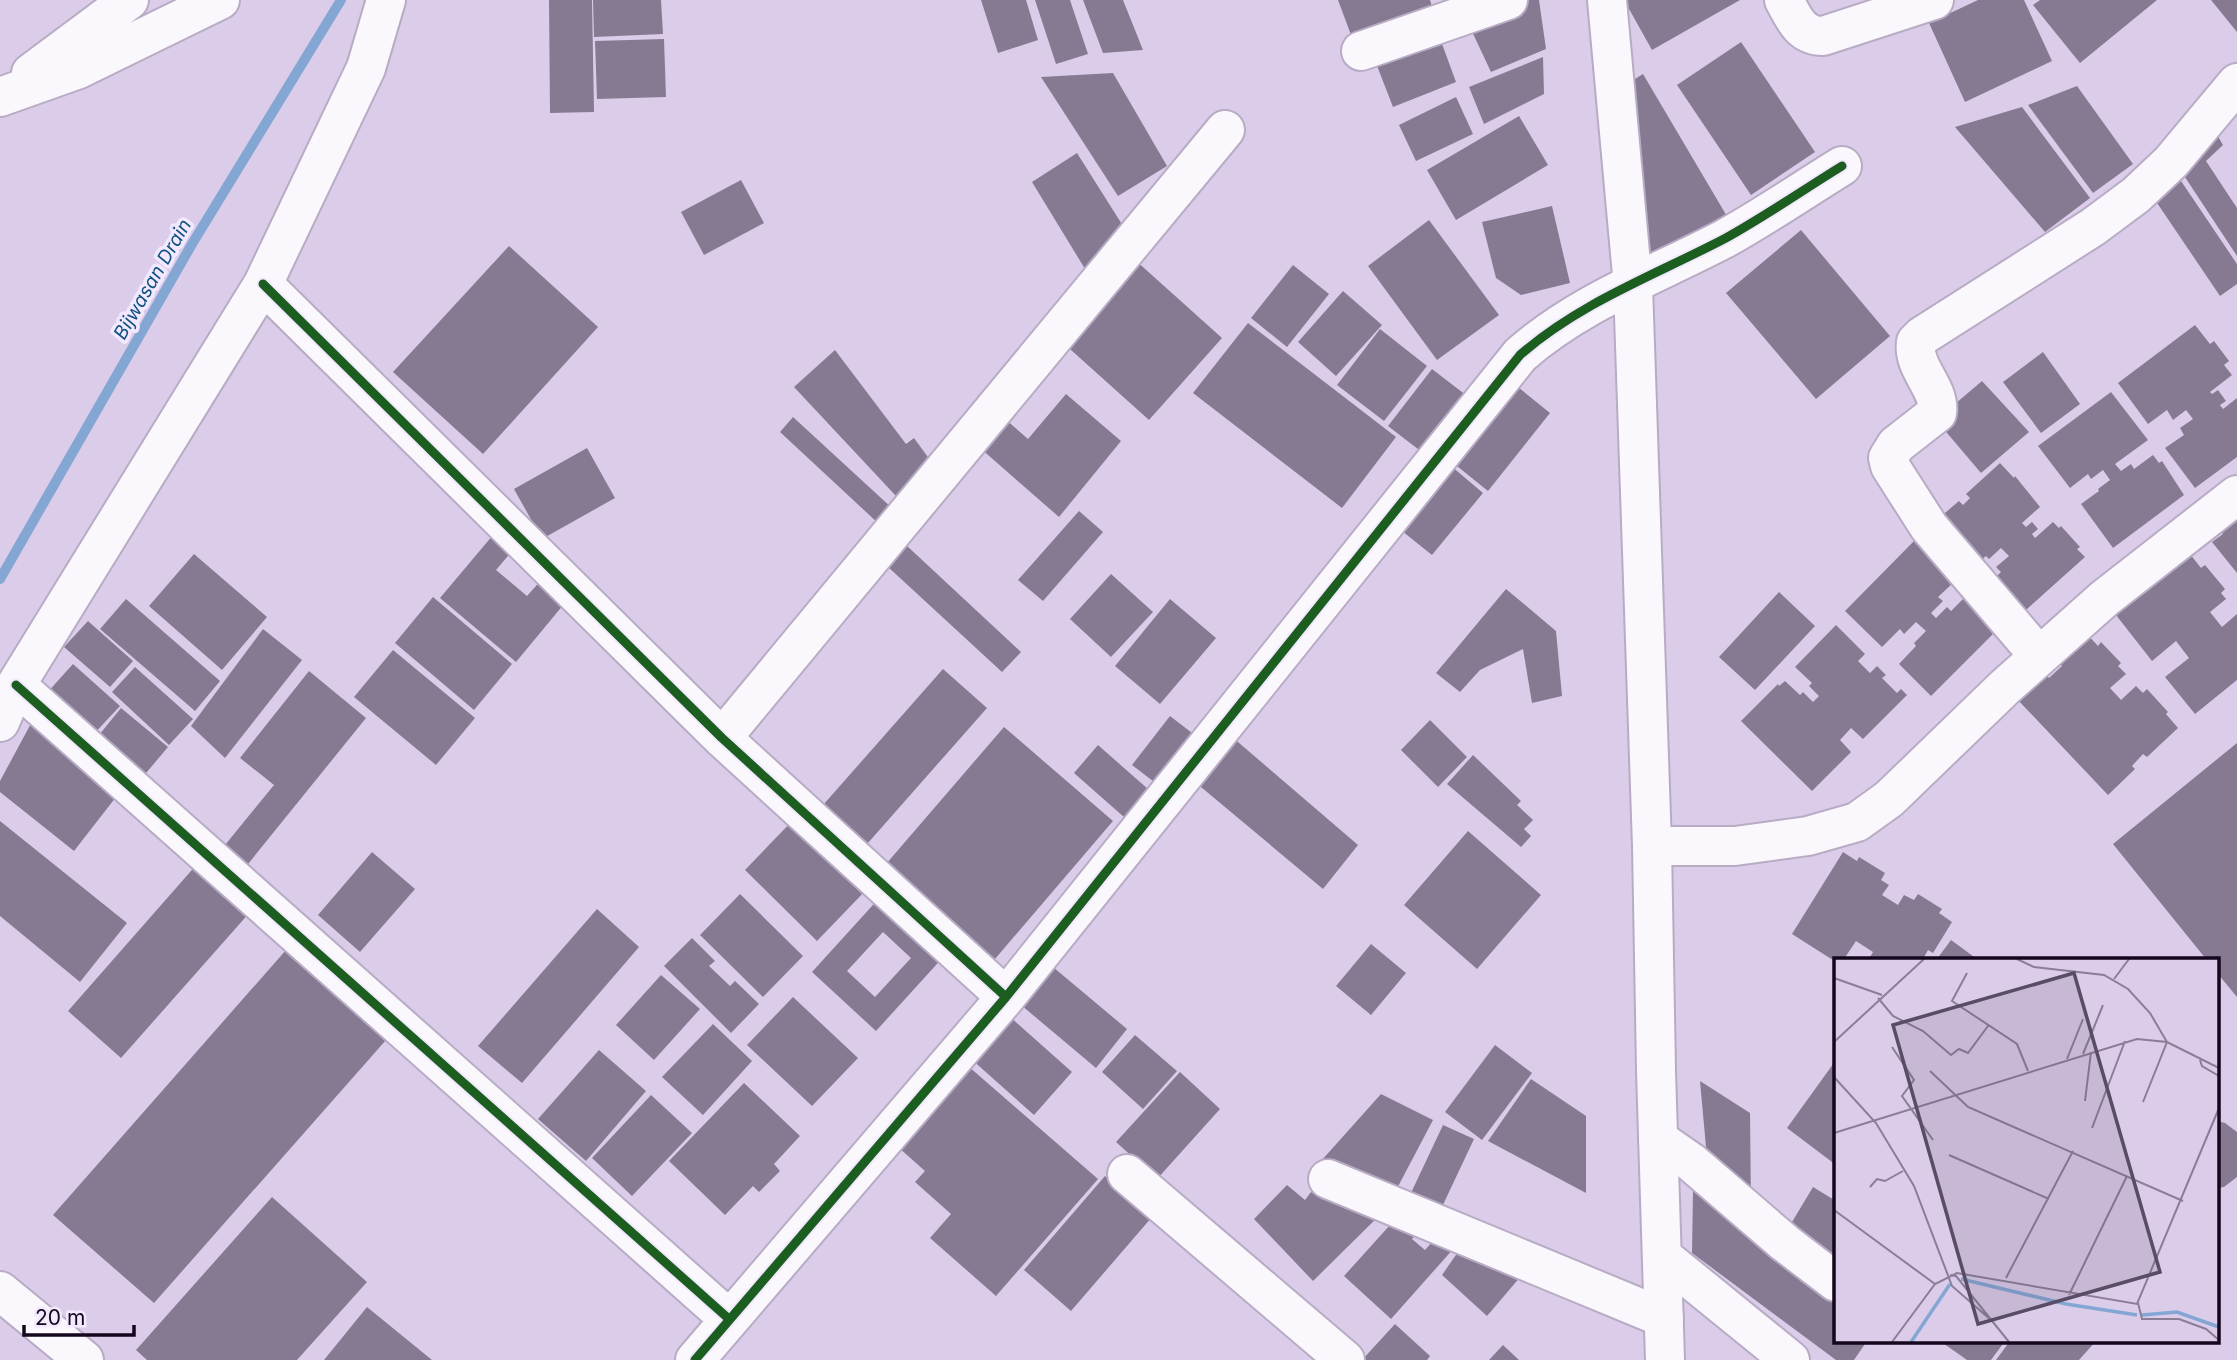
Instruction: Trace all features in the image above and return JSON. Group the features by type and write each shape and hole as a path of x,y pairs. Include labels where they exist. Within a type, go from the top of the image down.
{"street":[{"path":"1,97 129,0"},
{"path":"1,97 79,69 219,0"},
{"path":"0,722 16,685 263,284 366,68 386,0"},
{"path":"1361,51 1508,0"},
{"path":"1607,0 1633,286 1652,846 1665,1360"},
{"path":"1784,0 1798,26 1813,36 1823,36 1934,0"},
{"path":"2039,656 1929,527 1890,466 1888,458 1896,445 1937,413 1938,405 1916,360 1916,342 1922,335 2093,227 2136,195 2171,162 2237,83"},
{"path":"722,738 1225,130"},
{"path":"695,1360 1006,997 1520,355 1553,328 1727,237 1842,166"},
{"path":"263,284 722,738 1006,997"},
{"path":"1652,846 1735,846 1808,836 1857,821 1889,799 2039,656 2105,598 2237,495"},
{"path":"16,685 729,1319"},
{"path":"1658,1139 1691,1162 1785,1243 1834,1280"},
{"path":"1127,1174 1345,1360"},
{"path":"1328,1179 1664,1318"},
{"path":"1661,1256 1790,1360"},
{"path":"0,1292 84,1360"}],"building":[{"path":"549,0 592,0 594,112 550,113"},
{"path":"593,0 661,0 663,34 594,37"},
{"path":"981,0 1026,0 1038,40 998,53"},
{"path":"1035,0 1070,0 1088,54 1056,64"},
{"path":"1083,0 1123,0 1143,50 1103,53"},
{"path":"1338,0 1430,0 1434,12 1354,43"},
{"path":"1529,0 1539,0 1546,49 1491,72 1468,23"},
{"path":"1624,0 1740,0 1652,50"},
{"path":"1978,0 2024,0 2052,61 1965,102 1929,23"},
{"path":"2040,0 2157,0 2080,63 2033,5"},
{"path":"2211,0 2237,0 2237,32"},
{"path":"1438,33 1456,82 1393,107 1374,58"},
{"path":"664,39 666,97 597,99 595,41"},
{"path":"1741,42 1815,152 1751,195 1677,85"},
{"path":"1543,57 1544,94 1484,124 1469,87"},
{"path":"1113,73 1167,166 1118,196 1041,77"},
{"path":"1643,74 1728,218 1647,258 1630,82"},
{"path":"2077,86 2133,164 2093,193 2028,105"},
{"path":"1456,97 1473,134 1416,161 1399,125"},
{"path":"2022,107 2090,198 2045,232 1955,127"},
{"path":"1519,116 1548,165 1456,220 1427,170"},
{"path":"2213,128 2223,145 2206,161 2237,208 2237,256 2175,162"},
{"path":"1077,153 1130,237 1093,282 1032,182"},
{"path":"2177,175 2237,264 2237,284 2220,296 2151,194"},
{"path":"741,180 764,223 704,255 681,212"},
{"path":"1552,206 1570,283 1521,295 1496,278 1482,222"},
{"path":"1429,220 1499,315 1437,360 1368,266"},
{"path":"1801,230 1890,336 1816,399 1726,293"},
{"path":"509,246 598,327 483,454 393,372"},
{"path":"1134,259 1222,338 1149,420 1061,341"},
{"path":"1293,265 1329,294 1287,347 1251,318"},
{"path":"1343,291 1382,325 1336,376 1298,342"},
{"path":"1248,323 1396,437 1342,508 1193,393"},
{"path":"2195,325 2210,344 2214,341 2229,361 2224,365 2232,375 2210,392 2212,394 2218,390 2226,401 2220,405 2223,409 2237,398 2237,457 2195,488 2165,448 2184,435 2180,428 2193,419 2186,410 2173,420 2167,410 2148,424 2118,383"},
{"path":"1380,329 1427,366 1384,421 1337,385"},
{"path":"835,350 906,444 914,438 933,464 896,496 794,387"},
{"path":"2043,352 2080,404 2041,433 2003,382"},
{"path":"1432,369 1471,399 1427,456 1388,426"},
{"path":"1508,379 1550,413 1488,491 1447,458"},
{"path":"1982,381 2029,432 1981,473 1936,420"},
{"path":"2111,392 2148,440 2115,464 2121,471 2131,464 2134,469 2153,455 2159,463 2162,461 2184,495 2113,548 2081,504 2110,480 2103,470 2091,479 2088,474 2070,488 2038,446"},
{"path":"1066,394 1121,441 1059,517 971,440 996,411 1028,439"},
{"path":"793,417 893,509 879,524 780,432"},
{"path":"587,448 615,498 542,539 514,489"},
{"path":"1444,460 1483,493 1432,555 1392,523"},
{"path":"2000,463 2014,478 2015,476 2040,507 2022,523 2026,527 2032,522 2038,529 2032,534 2035,538 2053,522 2059,528 2061,526 2080,547 2077,549 2085,557 2017,618 1988,585 2001,572 1996,567 2009,556 2001,548 1989,559 1986,556 1972,568 1932,524 1959,501 1963,505 1970,498 1966,494"},
{"path":"1079,511 1103,532 1043,601 1018,580"},
{"path":"2237,516 2237,573 2212,542 2223,534 2220,530"},
{"path":"493,535 512,551 496,570 527,596 544,577 569,598 516,662 440,598"},
{"path":"1915,540 1953,583 1938,597 1943,601 1931,613 1936,618 1947,607 1951,611 1966,596 2001,626 1931,696 1899,664 1926,631 1916,622 1904,634 1900,629 1882,647 1845,611"},
{"path":"906,545 1021,652 1002,672 887,566"},
{"path":"194,554 267,617 222,670 149,606"},
{"path":"2190,554 2201,568 2205,565 2225,589 2221,593 2226,599 2210,612 2222,627 2237,614 2237,680 2195,714 2165,677 2189,658 2176,641 2152,661 2116,615"},
{"path":"1111,574 1153,612 1111,657 1070,619"},
{"path":"1506,589 1556,631 1562,696 1532,703 1523,649 1480,670 1460,692 1436,673"},
{"path":"1779,592 1815,626 1755,690 1719,657"},
{"path":"433,597 512,664 474,710 395,643"},
{"path":"126,599 220,681 195,711 100,629"},
{"path":"1170,599 1216,638 1160,704 1115,666"},
{"path":"88,621 133,661 110,687 64,647"},
{"path":"1836,625 1865,654 1858,661 1870,673 1877,666 1886,675 1882,678 1897,693 1901,689 1907,695 1863,739 1851,728 1840,740 1851,752 1812,791 1741,721 1778,684 1779,686 1785,681 1800,695 1803,692 1813,702 1819,696 1809,686 1812,683 1795,667"},
{"path":"263,629 302,660 225,758 191,726"},
{"path":"2086,633 2098,646 2101,642 2121,663 2118,666 2126,674 2110,688 2121,700 2136,686 2143,693 2147,689 2168,712 2166,714 2178,728 2147,757 2143,754 2132,766 2135,769 2108,795 2017,699 2045,673 2049,678 2062,666 2057,661"},
{"path":"393,650 475,718 436,765 354,697"},
{"path":"73,664 120,706 91,737 45,695"},
{"path":"135,667 193,719 169,745 112,692"},
{"path":"943,669 987,708 860,852 816,813"},
{"path":"309,671 366,718 244,869 221,850 274,785 240,758"},
{"path":"121,708 168,747 141,779 95,740"},
{"path":"1170,716 1205,743 1166,791 1132,765"},
{"path":"34,718 123,788 74,851 0,792 0,781"},
{"path":"1430,720 1467,757 1438,787 1401,750"},
{"path":"1004,727 1113,821 989,966 880,871"},
{"path":"1231,736 1358,845 1323,889 1195,782"},
{"path":"2237,743 2237,997 2220,976 2220,958 2205,958 2113,844"},
{"path":"1098,745 1157,797 1133,825 1074,773"},
{"path":"1473,755 1521,801 1517,805 1533,820 1524,829 1531,836 1521,847 1447,784"},
{"path":"796,817 868,888 817,941 745,870"},
{"path":"0,821 127,923 80,982 0,916"},
{"path":"1468,831 1541,895 1477,969 1404,905"},
{"path":"372,852 415,889 360,952 318,915"},
{"path":"1843,852 1857,861 1859,857 1885,873 1881,880 1889,885 1882,895 1898,905 1904,895 1914,900 1918,894 1942,909 1939,913 1952,922 1933,953 1928,950 1924,958 1870,958 1873,952 1856,941 1845,958 1834,958 1834,961 1792,934"},
{"path":"198,863 251,911 121,1058 68,1011"},
{"path":"740,894 803,956 763,997 700,935"},
{"path":"882,895 946,954 876,1031 812,972","holes":["883,932 911,958 875,997 847,971"]},
{"path":"597,909 639,947 522,1083 478,1046"},
{"path":"692,938 715,961 709,966 730,986 735,981 759,1004 731,1033 664,966"},
{"path":"1951,940 1976,958 1938,958"},
{"path":"1371,944 1406,973 1371,1015 1336,986"},
{"path":"286,950 386,1040 154,1303 53,1215"},
{"path":"1053,967 1127,1029 1096,1068 1021,1005"},
{"path":"661,975 700,1009 654,1060 616,1025"},
{"path":"793,997 858,1058 812,1106 747,1045"},
{"path":"1008,1015 1072,1072 1034,1115 970,1058"},
{"path":"713,1024 752,1061 703,1115 662,1077"},
{"path":"1135,1035 1177,1071 1143,1109 1102,1072"},
{"path":"1495,1045 1532,1073 1482,1140 1445,1112"},
{"path":"599,1050 646,1091 586,1161 538,1119"},
{"path":"1834,1063 1834,1163 1787,1128"},
{"path":"968,1066 1098,1179 996,1296 930,1238 951,1214 915,1182 925,1171 898,1147"},
{"path":"1180,1072 1220,1109 1157,1179 1116,1142"},
{"path":"1531,1079 1586,1116 1586,1193 1488,1141"},
{"path":"1700,1081 1750,1113 1751,1208 1708,1169"},
{"path":"744,1083 800,1136 774,1164 780,1171 759,1192 753,1186 725,1215 669,1161"},
{"path":"1381,1094 1433,1120 1393,1196 1313,1170"},
{"path":"651,1095 692,1133 632,1196 592,1158"},
{"path":"2220,1122 2237,1132 2237,1177 2220,1188"},
{"path":"1443,1125 1474,1139 1441,1209 1410,1195"},
{"path":"1105,1176 1152,1217 1071,1311 1024,1270"},
{"path":"1287,1185 1305,1200 1311,1192 1324,1200 1336,1188 1387,1208 1313,1281 1254,1219"},
{"path":"1813,1187 1834,1200 1834,1268 1783,1237"},
{"path":"1693,1191 1834,1285 1834,1342 1866,1342 1854,1360 1836,1360 1692,1253"},
{"path":"272,1197 367,1282 297,1360 147,1360 136,1350"},
{"path":"1399,1215 1418,1232 1412,1239 1425,1250 1440,1233 1455,1247 1391,1319 1344,1276"},
{"path":"1467,1239 1527,1269 1487,1316 1442,1275"},
{"path":"367,1307 432,1360 324,1360"},
{"path":"1395,1324 1430,1356 1427,1360 1362,1360"},
{"path":"1941,1342 2004,1342 1991,1360 1967,1360"},
{"path":"2009,1342 2095,1342 2079,1360 1996,1360"},
{"path":"1503,1345 1519,1360 1489,1360"}],"waterway":[{"name":"Bijwasan Drain","path":"0,579 192,244 341,0"}],"cycle path":[{"path":"695,1360 1006,997 1520,355 1592,305 1724,239 1842,166"},
{"path":"263,284 722,738 1006,997"},
{"path":"16,685 729,1319"}]}
